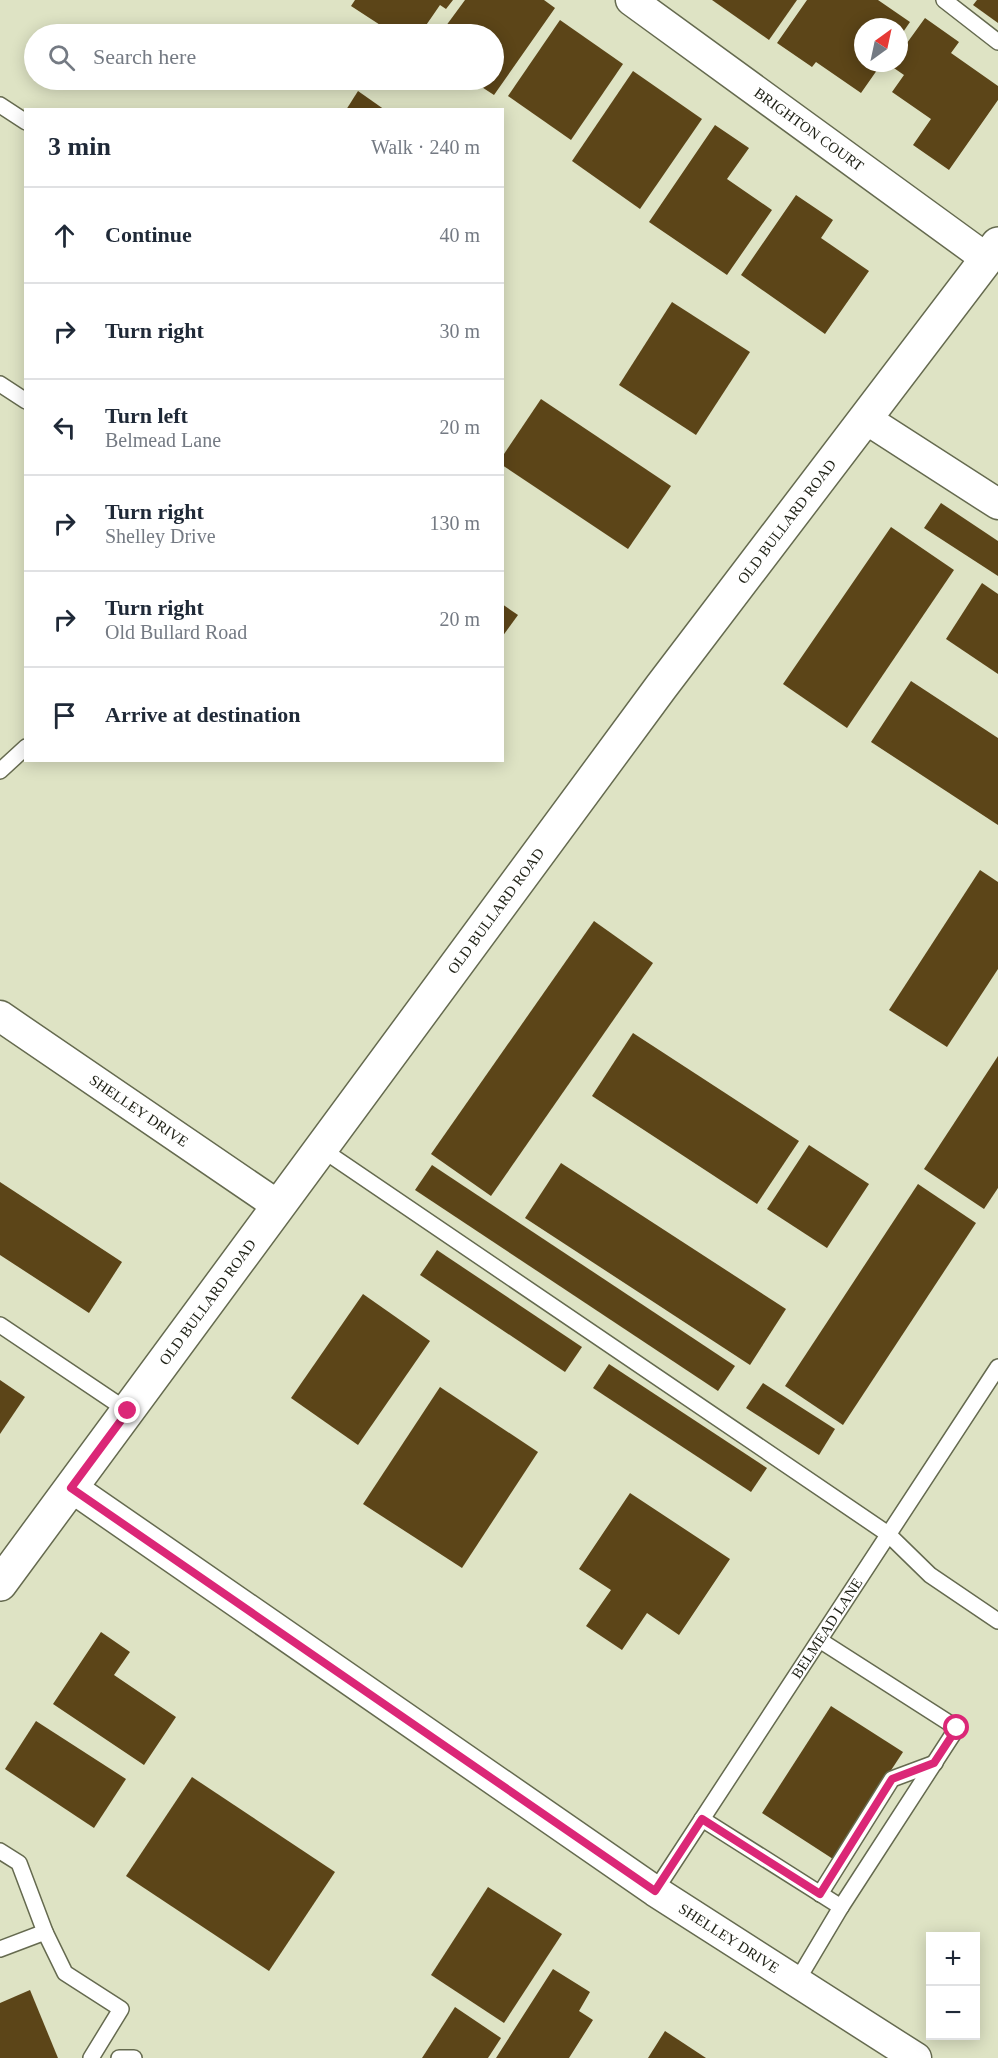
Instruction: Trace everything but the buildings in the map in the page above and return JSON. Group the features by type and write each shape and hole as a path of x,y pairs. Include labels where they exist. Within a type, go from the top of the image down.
{"street":[{"name":"BRIGHTON COURT","path":"631,0 992,252"},
{"name":"OLD BULLARD ROAD","path":"0,1584 660,687 992,252"},
{"path":"866,419 998,504"},
{"name":"SHELLEY DRIVE","path":"0,1016 277,1205"},
{"name":"SHELLEY DRIVE","path":"71,1488 655,1891 916,2058"}],"lane":[{"path":"944,0 998,42"},
{"path":"0,105 24,121"},
{"path":"0,384 24,399"},
{"path":"0,771 24,749"},
{"path":"320,1148 888,1534 930,1575 998,1621"},
{"path":"0,1325 128,1411"},
{"name":"BELMEAD LANE","path":"655,1891 821,1641 998,1367"},
{"path":"797,1981 841,1907 957,1728 821,1641"},
{"path":"820,1894 892,1779 934,1763"},
{"path":"702,1819 841,1907"},
{"path":"0,1851 19,1863 45,1932 64,1973 121,2009 91,2058"},
{"path":"0,1949 45,1932"},
{"path":"119,2058 134,2058"}],"route":[{"path":"128,1411 71,1488 655,1891 702,1819 820,1894 892,1779 934,1763 957,1728"}]}
